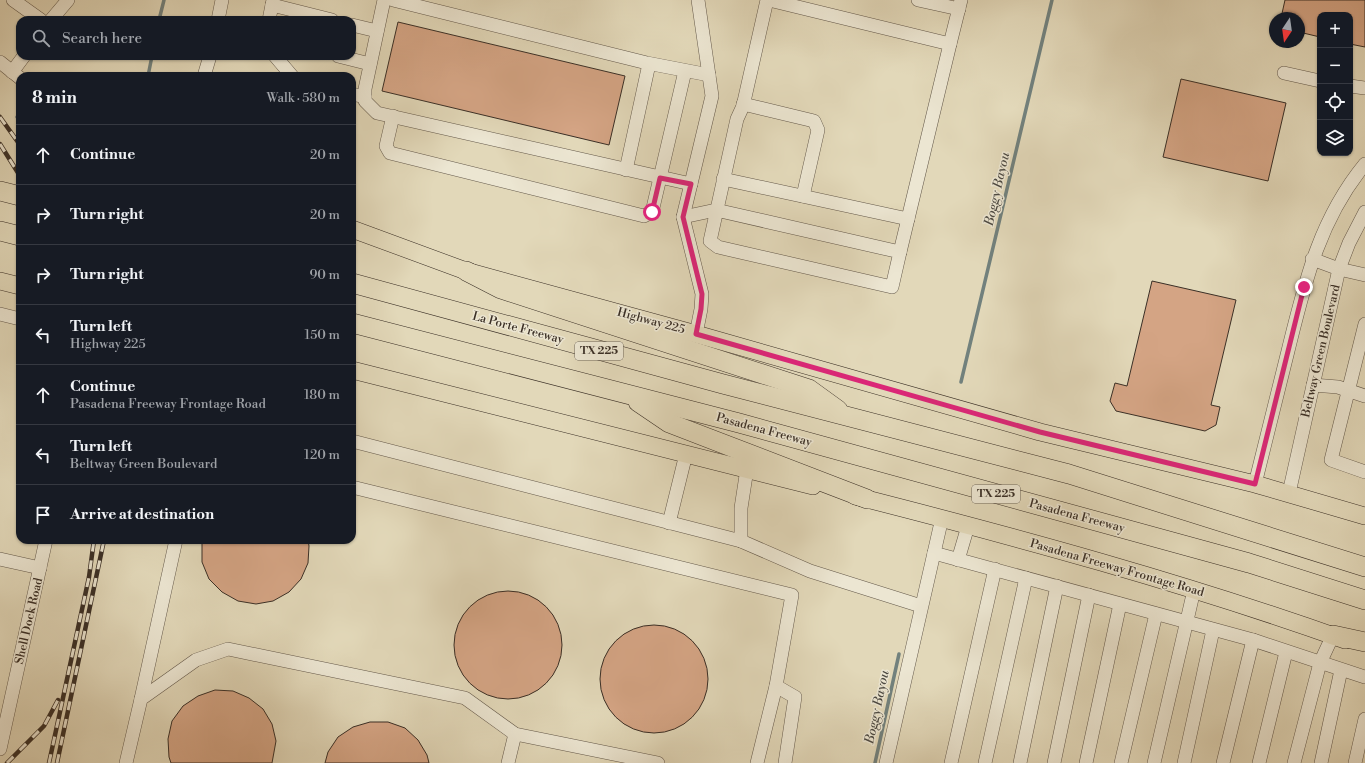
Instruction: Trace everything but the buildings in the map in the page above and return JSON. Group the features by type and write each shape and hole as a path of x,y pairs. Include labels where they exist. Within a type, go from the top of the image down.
{"highway":[{"path":"0,191 16,195"},
{"path":"1,231 16,235"},
{"path":"466,271 501,289 809,389 847,417"},
{"name":"La Porte Freeway","path":"356,284 847,417"},
{"name":"TX 225","path":"356,324 625,393"},
{"path":"625,393 669,423 867,499"},
{"name":"Pasadena Freeway","path":"625,393 1234,559 1365,600"},
{"name":"TX 225","path":"847,417 1069,474 1365,567"},
{"path":"1332,635 1365,642"}],"main road":[{"name":"Highway 225","path":"356,230 466,271 696,334 1040,432 1255,484"},
{"path":"0,281 16,285"},
{"path":"356,371 867,499"},
{"path":"1255,484 1365,516"},
{"name":"Pasadena Freeway Frontage Road","path":"867,499 942,518 1194,590 1365,647"}],"street":[{"path":"54,16 68,0"},
{"path":"219,16 222,0"},
{"path":"384,0 365,89 358,95 377,113 691,184"},
{"path":"393,0 649,64 709,76"},
{"path":"696,334 701,309 702,294 683,217 712,96 698,0"},
{"path":"918,0 960,5 892,287 725,249 718,247 710,241 737,120 743,104 768,0 950,44"},
{"path":"16,1 36,16"},
{"path":"270,16 273,2 319,16"},
{"path":"356,26 377,32"},
{"path":"17,72 22,60"},
{"path":"205,72 209,60"},
{"path":"278,60 289,72"},
{"path":"354,60 370,64"},
{"path":"0,62 16,75"},
{"path":"626,170 649,64"},
{"path":"393,116 386,146 390,153 644,216 652,212 685,71"},
{"path":"1284,73 1317,80"},
{"path":"1353,86 1365,88"},
{"path":"743,104 814,121 818,130 803,196"},
{"path":"1255,484 1312,259 1344,191 1365,164"},
{"path":"723,179 908,219"},
{"path":"683,217 716,210 900,252"},
{"name":"Beltway Green Boulevard","path":"1289,493 1339,270 1349,243 1365,212"},
{"path":"1312,259 1339,270 1365,275"},
{"path":"0,314 16,318"},
{"path":"1365,324 1331,460 1365,472"},
{"path":"1313,385 1338,387 1365,396"},
{"path":"356,442 741,541 810,571 921,606"},
{"path":"669,523 686,454"},
{"path":"741,541 741,508 747,469"},
{"path":"356,488 792,595 776,686 757,763"},
{"path":"886,763 942,518"},
{"path":"958,560 968,526"},
{"name":"Shell Dock Road","path":"0,749 45,544"},
{"path":"126,763 175,544"},
{"path":"934,554 995,569 1185,623 1253,640 1365,677"},
{"path":"0,559 40,568"},
{"path":"951,763 995,569"},
{"path":"985,763 1026,578"},
{"path":"1020,763 1057,586"},
{"path":"1154,763 1185,623 1194,590"},
{"path":"1054,763 1089,595"},
{"path":"1086,763 1120,604"},
{"path":"1121,763 1156,614"},
{"path":"1184,763 1213,630"},
{"path":"1294,763 1320,663 1332,635"},
{"path":"1224,763 1253,640"},
{"path":"141,700 196,660 228,649 465,698 515,734 658,763"},
{"path":"1259,763 1286,652"},
{"path":"1321,763 1341,670"},
{"path":"776,686 795,697 785,763"},
{"path":"1355,763 1365,719"},
{"path":"508,763 515,734"}],"waterway":[{"path":"160,16 164,0"},
{"name":"Boggy Bayou","path":"961,382 1052,0"},
{"path":"149,72 151,60"},
{"name":"Boggy Bayou","path":"875,763 899,654"}],"railway":[{"path":"0,117 16,139"},
{"path":"0,144 16,170"},
{"path":"49,763 89,577 93,544"},
{"path":"57,763 103,544"},
{"path":"7,763 44,726 58,700"}],"route":[{"path":"652,212 660,178 691,184 683,217 702,294 701,309 696,334 1040,432 1255,484 1304,287"}]}
